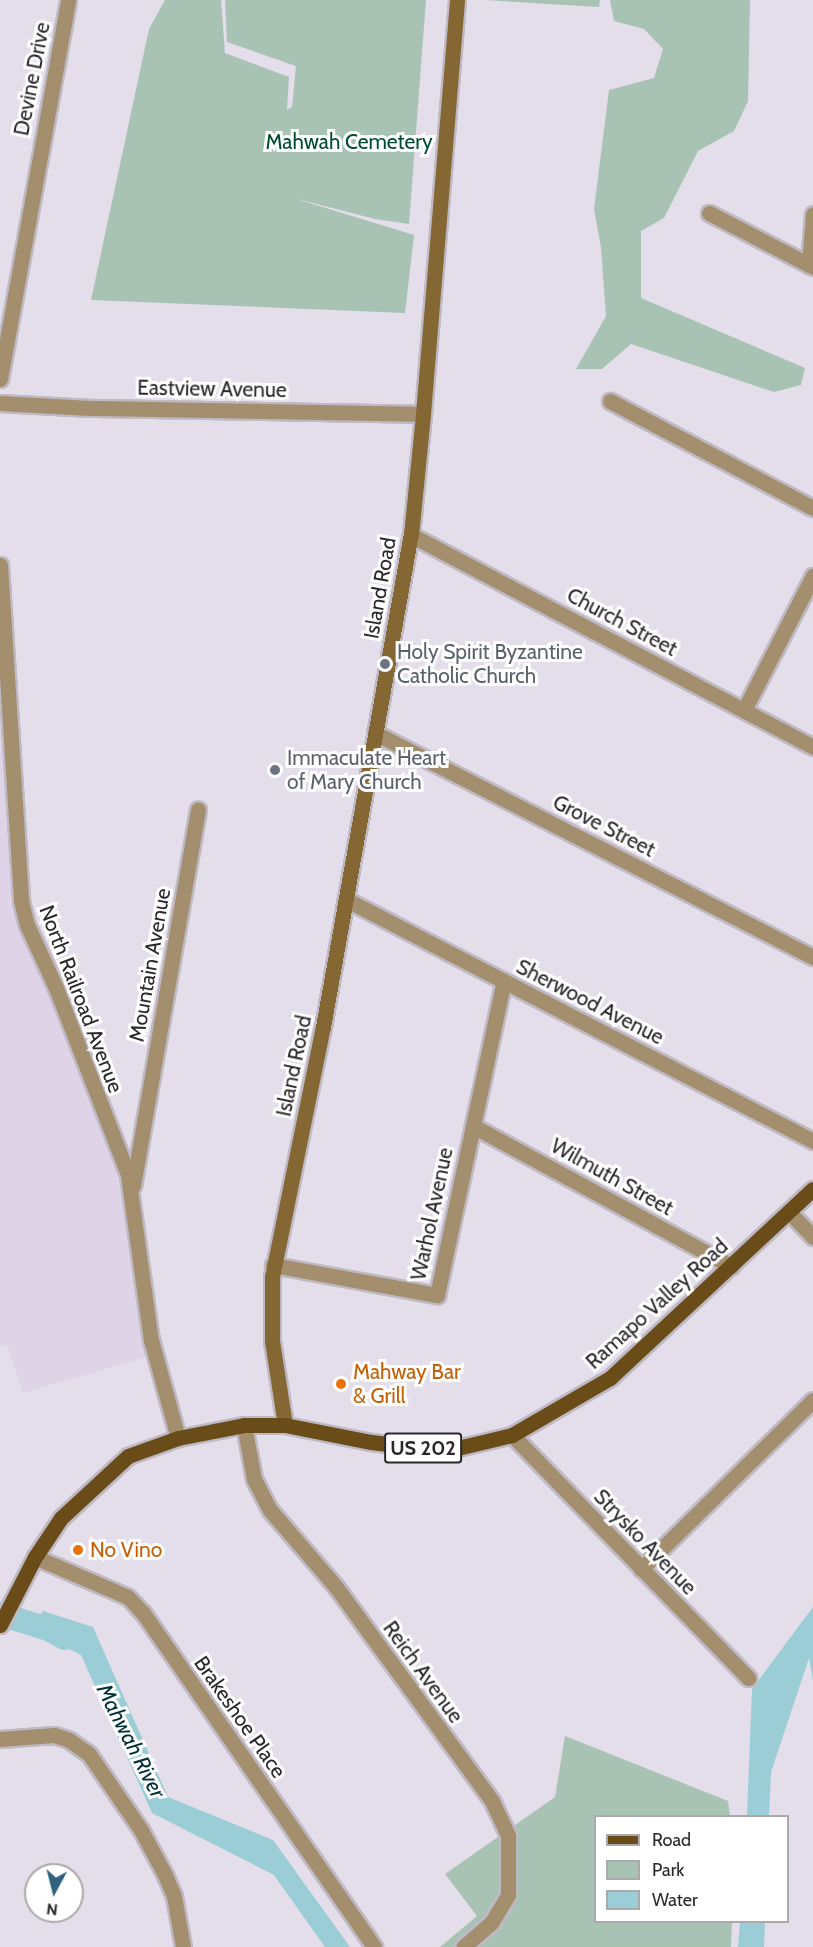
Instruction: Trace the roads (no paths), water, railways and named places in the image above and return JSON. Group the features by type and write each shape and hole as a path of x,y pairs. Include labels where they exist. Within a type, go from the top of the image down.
{"main road":[{"name":"Island Road","path":"285,1425 272,1341 270,1309 273,1265 323,1027 411,535 457,0"},
{"name":"Ramapo Valley Road","path":"2,1621 34,1557 61,1518 128,1456 178,1438 244,1425 285,1425 371,1442 445,1451 512,1435 610,1378 813,1189"}],"street":[{"name":"Devine Drive","path":"0,378 68,0"},
{"path":"709,213 811,266 813,214"},
{"path":"610,401 813,508"},
{"name":"Eastview Avenue","path":"0,403 90,408 423,414"},
{"name":"Church Street","path":"411,535 813,747"},
{"name":"North Railroad Avenue","path":"0,565 21,901 27,925 56,988 96,1097 128,1174 151,1340 178,1438"},
{"path":"744,710 813,576"},
{"name":"Grove Street","path":"375,733 813,957"},
{"name":"Mountain Avenue","path":"131,1197 198,810"},
{"name":"Sherwood Avenue","path":"347,900 813,1141"},
{"name":"Warhol Avenue","path":"273,1265 437,1294 504,981"},
{"name":"Wilmuth Street","path":"473,1126 731,1266"},
{"path":"789,1212 813,1237"},
{"path":"640,1569 813,1400"},
{"name":"Reich Avenue","path":"244,1425 254,1479 270,1510 336,1587 492,1801 508,1836 508,1895 492,1922 463,1947"},
{"name":"Strysko Avenue","path":"512,1435 748,1678"},
{"name":"Brakeshoe Place","path":"34,1557 128,1597 143,1614 374,1947"},
{"path":"0,1738 54,1735 69,1740 89,1754 141,1830 165,1875 174,1896 183,1947"}],"water":[{"path":"813,1607 813,1681 809,1658 771,1772 769,1815 747,1815 752,1689"},
{"path":"43,1611 93,1627 168,1797 273,1840 350,1947 325,1947 274,1875 152,1813 81,1655 31,1630"},
{"path":"740,1923 765,1923 764,1947 738,1947"}],"waterway":[{"name":"Mahwah River","path":"0,1614 51,1630 65,1638"}],"place":[{"name":"Holy Spirit Byzantine Catholic Church","path":"385,664"},
{"name":"Immaculate Heart of Mary Church","path":"275,770"},
{"name":"Mahway Bar & Grill","path":"341,1384"},
{"name":"No Vino","path":"78,1550"}],"park label":[{"name":"Mahwah Cemetery","path":"349,142"}]}
